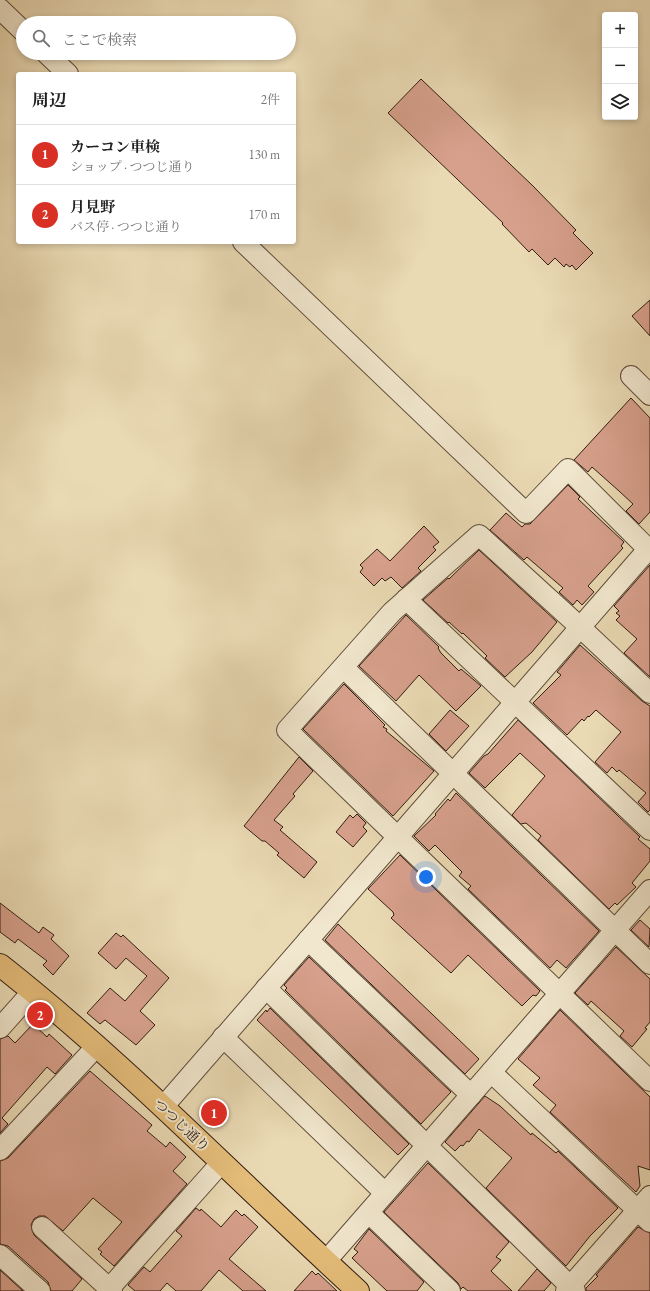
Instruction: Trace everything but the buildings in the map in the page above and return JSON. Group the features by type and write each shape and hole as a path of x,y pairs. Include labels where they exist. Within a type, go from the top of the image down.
{"main road":[{"name":"つつじ通り","path":"0,965 33,991 162,1107 358,1291"}],"street":[{"path":"0,9 16,24"},
{"path":"53,60 66,72"},
{"path":"162,1107 649,549 568,469 526,513 245,244"},
{"path":"631,376 650,395"},
{"path":"650,693 479,535 392,612 344,668 287,730 650,1081"},
{"path":"406,599 650,830"},
{"path":"344,668 650,964"},
{"path":"326,1261 650,890"},
{"path":"308,940 471,1095"},
{"path":"266,988 571,1289 646,1210 492,1072"},
{"path":"0,1028 33,991"},
{"path":"224,1037 385,1193"},
{"path":"0,1150 96,1047"},
{"path":"42,1227 109,1290 222,1162"},
{"path":"369,1213 450,1291"},
{"path":"0,1255 40,1291"}],"place":[{"name":"月見野","path":"40,1015"},
{"name":"カーコン車検","path":"214,1113"}]}
